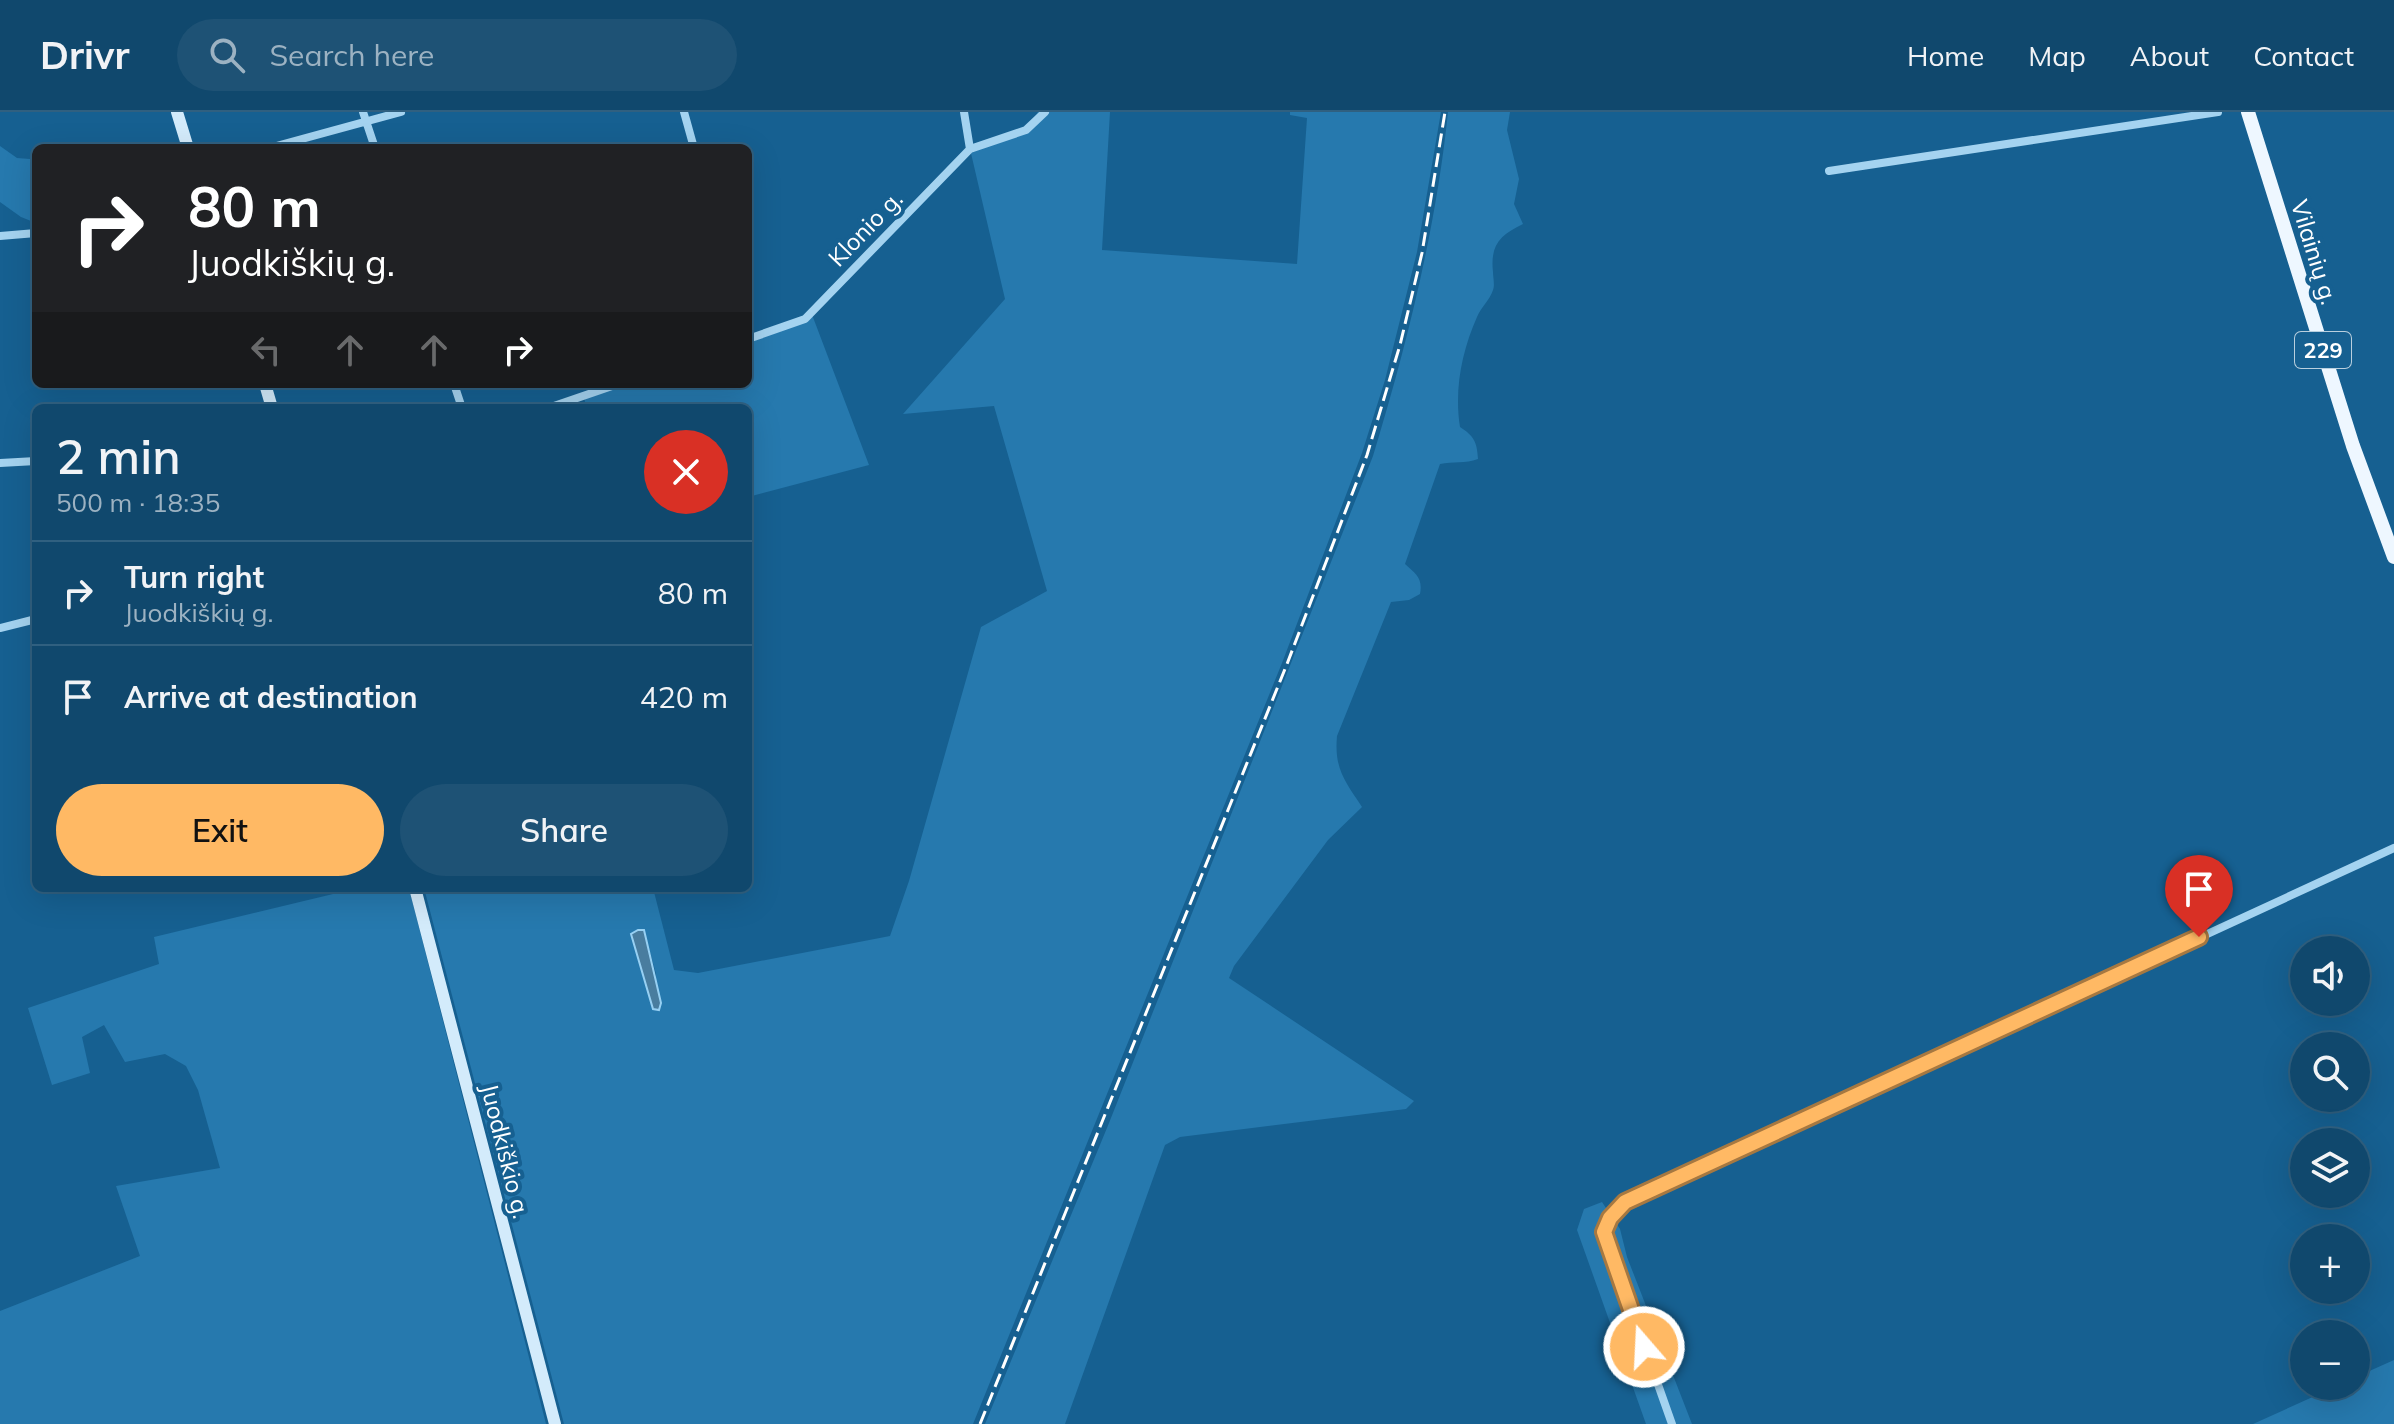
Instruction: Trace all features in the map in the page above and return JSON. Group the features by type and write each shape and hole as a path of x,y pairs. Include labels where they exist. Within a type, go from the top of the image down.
{"main road":[{"name":"Vilainių g.","path":"2248,112 2353,446 2394,557"}],"street":[{"path":"177,112 187,144"},
{"path":"281,144 364,117 401,112"},
{"path":"684,112 693,144"},
{"path":"964,112 970,149 1026,130 1045,112"},
{"path":"1829,171 2218,112"},
{"path":"364,117 374,144"},
{"name":"Klonio g.","path":"752,338 805,319 970,149"},
{"path":"0,236 32,233"},
{"path":"560,404 606,388"},
{"path":"0,463 32,461"},
{"path":"0,628 32,620"},
{"path":"1672,1424 1604,1232 1610,1218 1625,1202 2394,848"},
{"name":"Juodkiškio g.","path":"416,892 555,1424"}],"shaded area":[{"path":"1038,112 1110,112 1102,250 1297,264 1307,118 1290,115 1290,112 1441,112 1417,252 1385,380 1362,453 1282,663 973,1424 564,1424 425,892 654,892 674,970 698,973 890,936 909,881 981,627 1047,591 994,406 903,414 1005,299 970,149 1026,130","holes":["644,930 656,974 653,1009 631,935"]},
{"path":"1448,112 1510,112 1507,130 1519,179 1514,204 1523,224 1508,232 1495,248 1492,263 1494,288 1479,313 1463,357 1458,399 1460,427 1474,440 1478,459 1440,464 1405,564 1419,580 1420,594 1409,600 1391,602 1337,736 1339,766 1362,807 1328,840 1234,966 1229,978 1414,1101 1406,1109 1180,1137 1165,1145 1065,1424 985,1424 1109,1123 1373,456 1419,286 1436,199"},
{"path":"0,146 17,158 32,160 32,221 0,202"},
{"path":"811,312 869,465 752,496 752,404 585,404 584,396 607,388 752,388 752,337"},
{"path":"341,892 410,892 546,1424 0,1424 0,1311 140,1256 116,1186 220,1168 198,1090 186,1066 165,1054 125,1062 104,1025 82,1037 90,1073 52,1085 28,1008 159,964 154,937"},
{"path":"644,930 661,1003 659,1010 653,1009 631,934"},
{"path":"1602,1202 1620,1229 1627,1257 1692,1424 1646,1424 1577,1230 1584,1209"},
{"path":"2394,1360 2394,1424 2253,1424 2306,1400 2370,1400 2370,1371"}],"railway":[{"path":"980,1424 1287,664 1367,455 1400,345 1422,253 1445,112"}],"route":[{"path":"1644,1347 1604,1232 1610,1218 1625,1202 2199,937"}]}
